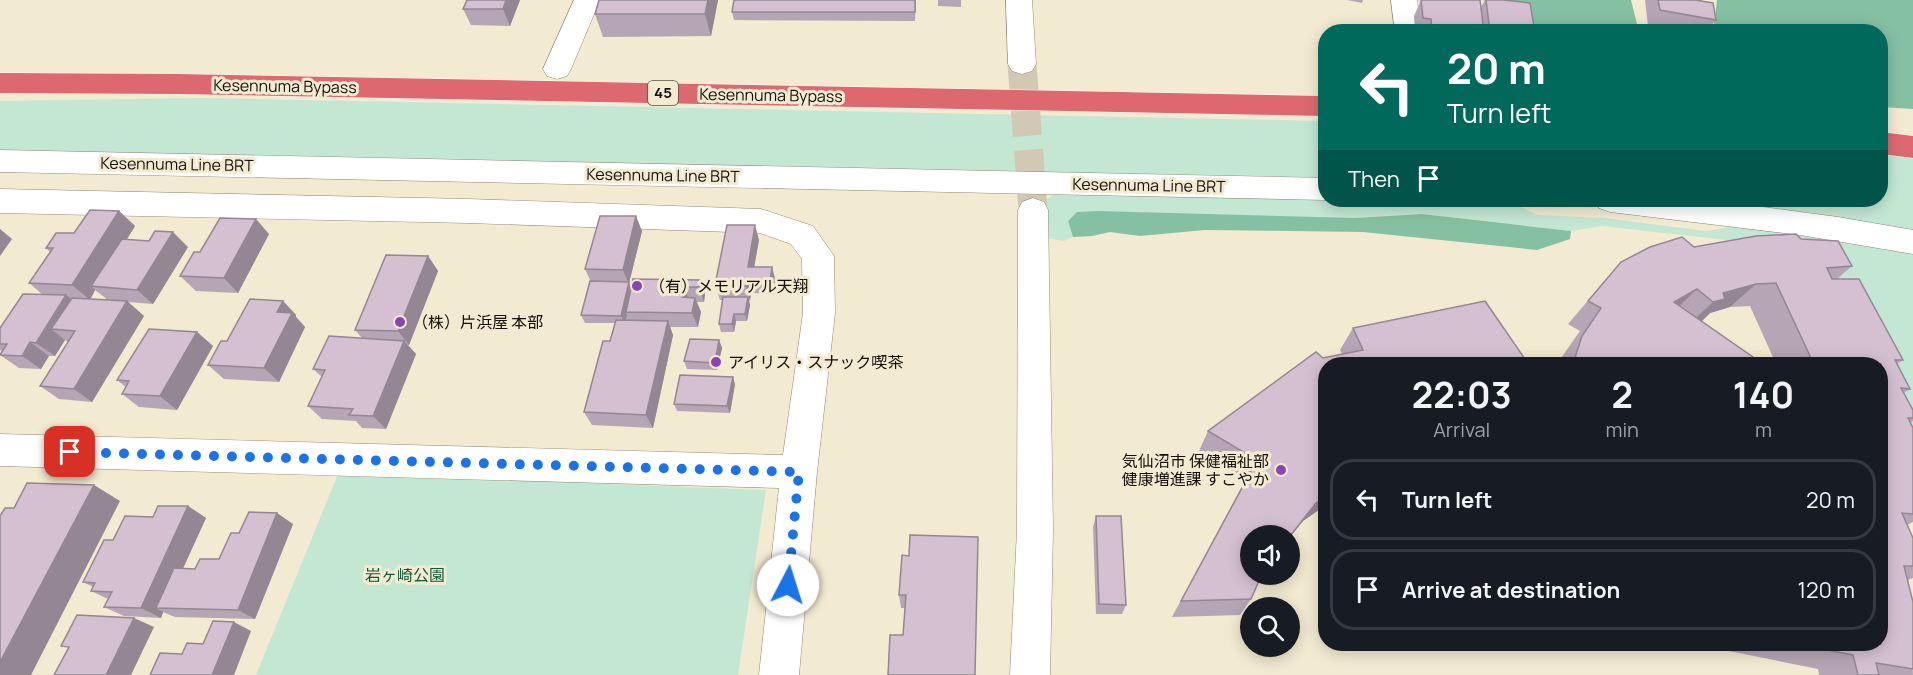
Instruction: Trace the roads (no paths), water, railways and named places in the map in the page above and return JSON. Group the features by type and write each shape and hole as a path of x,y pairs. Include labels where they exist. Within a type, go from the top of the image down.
{"highway":[{"name":"Kesennuma Bypass","path":"0,83 178,84 1318,106"},
{"path":"1888,144 1913,147"}],"street":[{"path":"557,69 587,0"},
{"path":"1019,0 1022,64"},
{"path":"1404,0 1407,24"},
{"name":"Kesennuma Line BRT","path":"0,161 1318,189"},
{"path":"0,201 761,221 802,235 818,256 819,313 799,472 779,675"},
{"path":"1667,207 1856,230 1913,242"},
{"path":"1030,675 1035,530 1033,210"},
{"path":"0,450 799,472"}],"tunnel":[{"path":"1022,64 1033,210"}],"place":[{"name":"（有）メモリアル天翔","path":"637,286"},
{"name":"（株）片浜屋 本部","path":"400,322"},
{"name":"アイリス・スナック喫茶","path":"716,362"},
{"name":"気仙沼市 保健福祉部 健康増進課 すこやか","path":"1281,470"}],"park label":[{"name":"岩ヶ崎公園","path":"405,575"}]}
